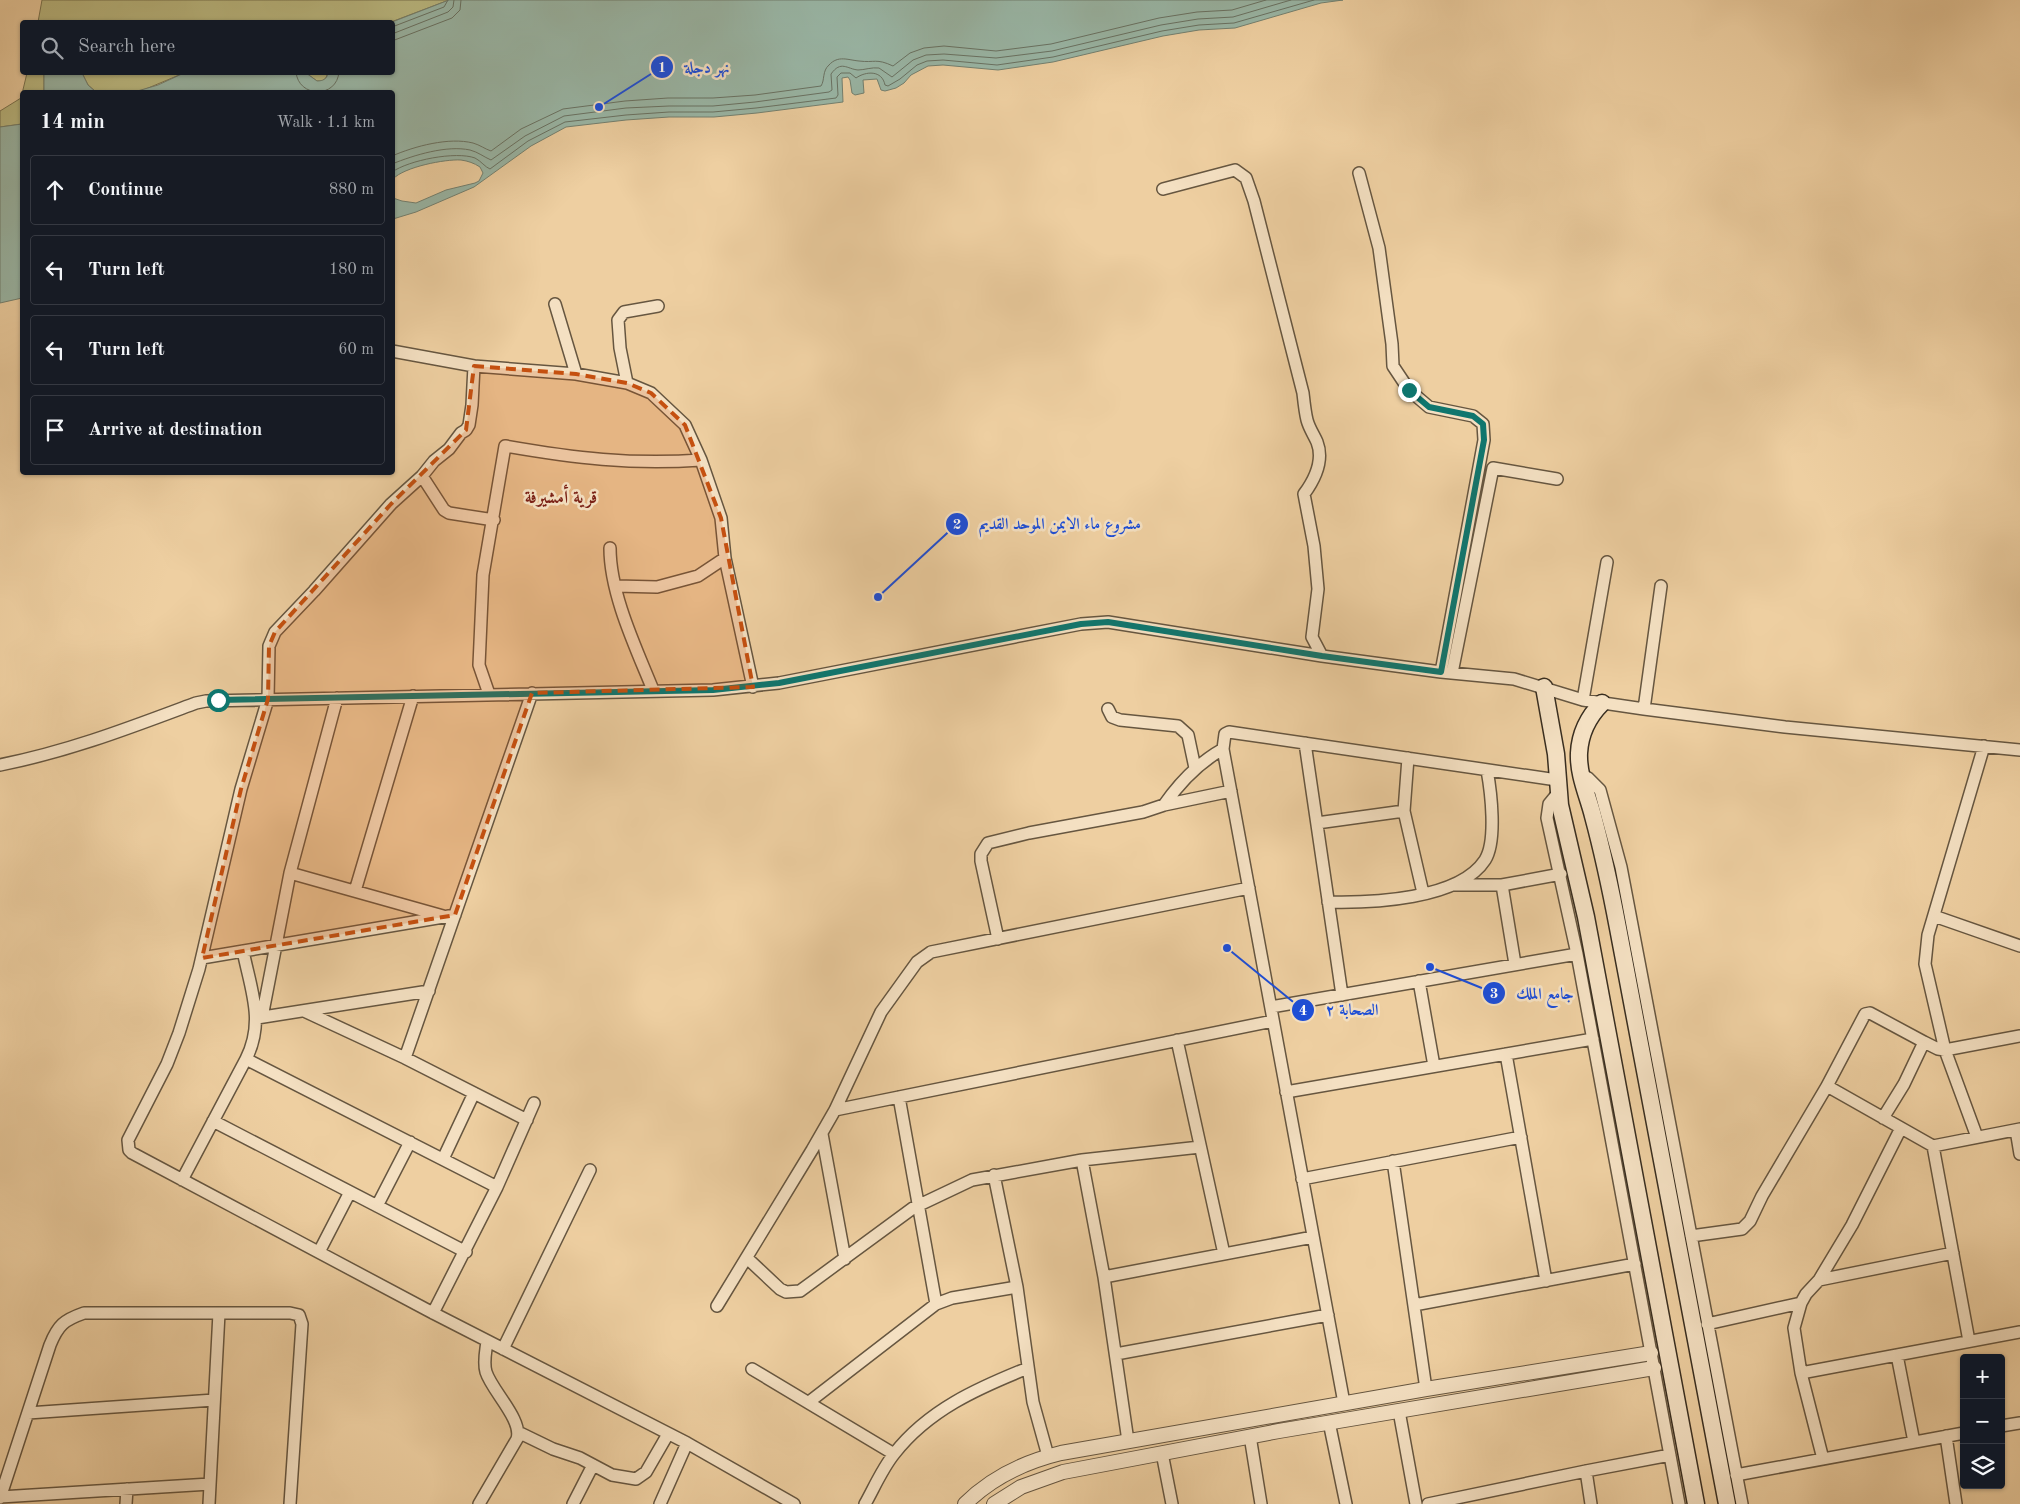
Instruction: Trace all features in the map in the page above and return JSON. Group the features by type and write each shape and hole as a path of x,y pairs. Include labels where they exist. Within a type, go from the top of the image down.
{"main road":[{"path":"1544,687 1556,754 1558,786 1585,910 1631,1201 1696,1504"},
{"path":"1602,703 1593,712 1581,737 1579,753 1580,774 1595,824 1612,898 1675,1192 1727,1504"},
{"path":"1556,754 1579,753"}],"street":[{"path":"1163,189 1235,170 1246,178 1254,201 1303,393 1307,420 1319,450 1318,469 1304,494 1314,546 1318,589 1312,638 1322,656"},
{"path":"1358,173 1379,248 1392,344 1393,366 1409,390 1429,407 1473,416 1483,424 1484,440 1446,672"},
{"path":"555,304 576,374"},
{"path":"627,383 620,348 618,320 624,312 658,306"},
{"path":"395,352 474,366 576,374 627,383 651,393 685,426 701,460 721,518 725,558 753,686"},
{"path":"474,366 469,425 422,476 391,504 275,632 269,646 268,699 241,789 190,1002 167,1064 128,1140 128,1145 132,1154 433,1313 687,1444 794,1504"},
{"path":"489,694 479,665 480,611 483,575 494,520 505,446 584,459 660,463 701,460"},
{"path":"1446,672 1493,468 1557,478"},
{"path":"422,476 444,510 449,513 494,520"},
{"path":"610,548 610,558 624,618 654,690"},
{"path":"616,586 657,586 698,576 725,558"},
{"path":"1583,700 1607,562"},
{"path":"1644,709 1661,586"},
{"path":"0,765 43,757 76,747 196,703 218,700 713,690 779,683 1081,624 1108,622 1322,656 1514,679 1583,700 1644,709 1786,727 2020,750"},
{"path":"405,1058 429,991 451,916 532,693"},
{"path":"355,891 413,696"},
{"path":"182,1180 246,1059 255,1038 290,873 337,698"},
{"path":"1108,709 1112,717 1120,720 1178,726 1188,735 1195,768"},
{"path":"1344,1403 1223,749 1224,734 1229,732 1487,770 1558,786 1547,813 1561,874 1593,1039 1631,1201 1635,1264 1679,1504"},
{"path":"1305,743 1342,995"},
{"path":"1977,1137 1945,1050 1925,964 1928,935 1984,746"},
{"path":"1164,805 1195,768 1207,758 1223,749"},
{"path":"1408,758 1404,811 1423,893"},
{"path":"1453,885 1474,872 1485,859 1490,841 1491,820 1491,793 1487,770"},
{"path":"998,939 981,861 981,854 988,843 1231,792"},
{"path":"1316,823 1404,811"},
{"path":"290,873 451,916"},
{"path":"1328,902 1385,900 1453,885 1502,885 1561,874"},
{"path":"1502,885 1515,964"},
{"path":"717,1306 822,1134 881,1012 917,962 931,952 1248,888"},
{"path":"202,958 451,916"},
{"path":"1934,916 2020,946"},
{"path":"243,951 259,1018"},
{"path":"1271,1007 1577,954"},
{"path":"1419,981 1434,1066"},
{"path":"259,1018 429,991"},
{"path":"304,1011 405,1058 527,1120"},
{"path":"1690,1236 1742,1229 1750,1221 1762,1196 1827,1086 1867,1013 1938,1049 1945,1050 2020,1036"},
{"path":"835,1110 1273,1021"},
{"path":"1286,1092 1593,1039"},
{"path":"1177,1040 1224,1254"},
{"path":"1884,1118 1904,1084 1924,1042"},
{"path":"1506,1054 1546,1281"},
{"path":"246,1059 497,1187"},
{"path":"1827,1086 1933,1146 2018,1129 2020,1154"},
{"path":"443,1159 474,1093"},
{"path":"899,1097 936,1304"},
{"path":"433,1313 466,1252 534,1103"},
{"path":"213,1121 466,1252"},
{"path":"1823,1459 1801,1373 1794,1328 1801,1303 1806,1294 1819,1280 1852,1225 1901,1128"},
{"path":"822,1134 845,1260"},
{"path":"1302,1178 1521,1137"},
{"path":"376,1206 410,1142"},
{"path":"1933,1146 1969,1341"},
{"path":"747,1258 780,1289 793,1293 806,1288 919,1205 972,1180 1082,1160 1200,1147"},
{"path":"1082,1160 1104,1277 1128,1441"},
{"path":"1393,1161 1426,1388"},
{"path":"503,1349 590,1170"},
{"path":"994,1175 1017,1288 1037,1420 1048,1456"},
{"path":"319,1252 350,1192"},
{"path":"1675,1192 1690,1236 1742,1504"},
{"path":"1104,1277 1313,1237"},
{"path":"1819,1280 1953,1253"},
{"path":"1414,1305 1635,1264"},
{"path":"809,1402 936,1304 952,1298 1017,1288"},
{"path":"1707,1324 1801,1303"},
{"path":"209,1504 219,1313"},
{"path":"210,1484 0,1498 56,1330 68,1318 84,1314 295,1313 301,1319 290,1504"},
{"path":"1116,1354 1328,1316"},
{"path":"1801,1373 2020,1332"},
{"path":"478,1504 516,1439 518,1432 515,1423 487,1376 484,1363 487,1341"},
{"path":"965,1504 995,1479 1048,1456 1426,1388 1651,1353"},
{"path":"1897,1355 1914,1442"},
{"path":"865,1504 894,1454 909,1438 943,1409 982,1386 1028,1368"},
{"path":"994,1504 1022,1486 1049,1475 1329,1422 1654,1368"},
{"path":"752,1369 894,1454"},
{"path":"28,1413 214,1400"},
{"path":"1399,1410 1416,1504"},
{"path":"1276,1415 1279,1431"},
{"path":"1329,1422 1346,1504"},
{"path":"2005,1425 2020,1423"},
{"path":"518,1432 549,1448 572,1454 612,1475 632,1479 640,1478 646,1472 668,1434"},
{"path":"1736,1475 1960,1434"},
{"path":"1250,1436 1262,1504"},
{"path":"1946,1436 1956,1504"},
{"path":"660,1504 687,1444"},
{"path":"1162,1453 1172,1504"},
{"path":"1428,1504 1670,1455"},
{"path":"573,1504 593,1465"},
{"path":"1586,1471 1592,1504"},
{"path":"126,1489 126,1504"}],"highlighted area":[{"path":"474,366 576,374 627,383 651,393 685,425 721,518 753,687 532,693 455,915 202,958 241,789 268,699 269,646 275,632 391,504 466,430"}],"shaded area":[{"path":"42,0 449,0 395,20 38,20"},
{"path":"26,75 44,75 44,90 23,90"},
{"path":"83,75 179,75 143,90 94,90 88,85"},
{"path":"309,75 327,75 322,81 317,81"},
{"path":"20,99 20,124 0,127 0,111"}],"water":[{"path":"449,0 1343,0 1321,3 1235,28 1199,30 1163,36 1053,62 998,70 943,65 928,66 911,75 896,88 885,91 881,90 877,79 863,80 864,93 855,95 852,93 848,77 842,78 843,102 714,117 669,117 566,127 531,146 474,187 416,212 395,218 395,199 416,203 446,190 475,183 479,181 483,173 480,167 473,163 464,160 454,160 415,167 395,177 395,90 141,90 158,85 180,75 309,75 317,81 321,81 328,75 395,75 395,21"},
{"path":"44,75 83,75 88,85 94,90 44,90"},
{"path":"20,124 20,298 0,303 0,127"}],"place":[{"name":"نهر دجلة","path":"599,107"},
{"name":"مشروع ماء الايمن الموحد القديم","path":"878,597"},
{"name":"الصحابة ٢","path":"1227,948"},
{"name":"جامع الملك","path":"1430,967"}],"district":[{"name":"قرية أمشيرفة","path":"561,498"}],"route":[{"path":"218,700 713,690 779,683 1081,624 1108,622 1322,656 1441,672 1484,440 1483,424 1473,416 1429,407 1409,390"}]}
